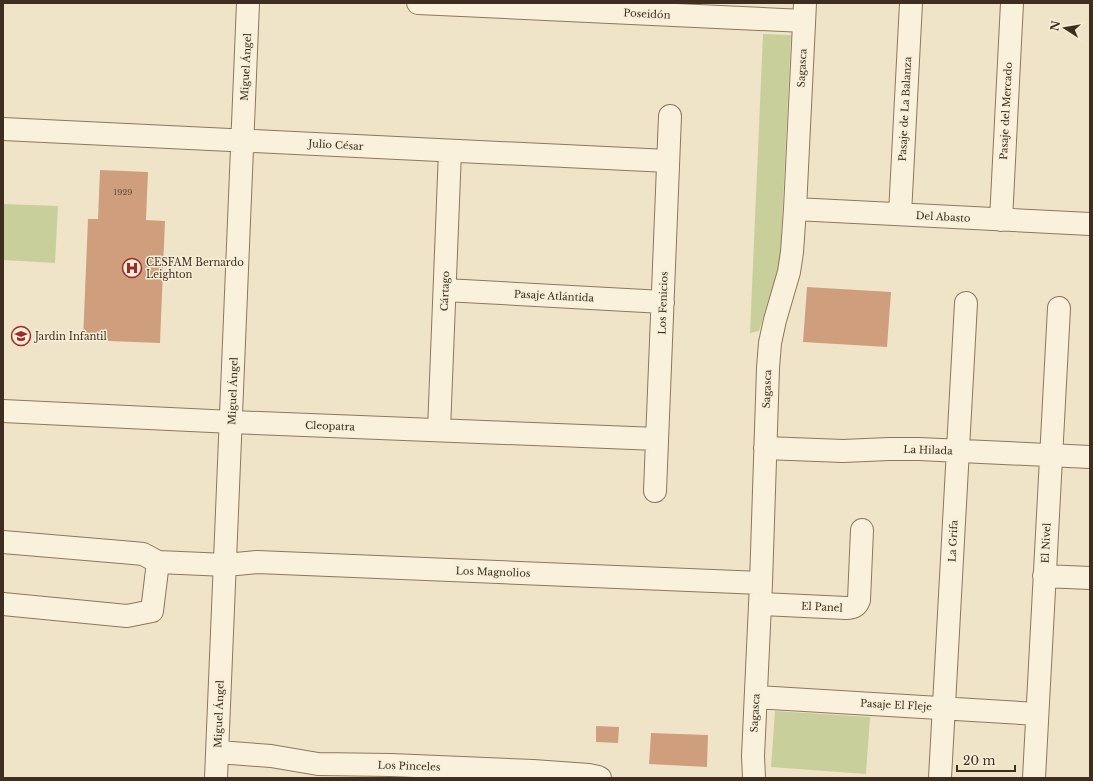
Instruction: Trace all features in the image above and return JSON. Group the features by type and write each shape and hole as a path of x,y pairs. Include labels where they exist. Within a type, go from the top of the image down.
{"street":[{"name":"Miguel Ángel","path":"216,778 232,422 248,3"},
{"name":"Poseidón","path":"418,3 804,12"},
{"name":"Pasaje de La Balanza","path":"900,214 911,3"},
{"name":"Pasaje del Mercado","path":"1001,220 1012,3"},
{"name":"Sagasca","path":"754,778 753,756 768,368 770,343 789,272 792,252 804,12"},
{"name":"Los Fenicios","path":"655,491 670,116"},
{"name":"Julio César","path":"3,129 668,161"},
{"name":"Cártago","path":"439,430 450,151"},
{"name":"Del Abasto","path":"795,209 1090,224"},
{"name":"Pasaje Atlántida","path":"445,290 663,302"},
{"name":"La Grifa","path":"940,778 966,303"},
{"name":"El Nivel","path":"1034,778 1059,308"},
{"name":"Cleopatra","path":"3,411 657,439"},
{"name":"La Hilada","path":"765,448 831,451 889,449 1090,457"},
{"name":"El Panel","path":"760,593 846,608 856,606 859,600 862,530"},
{"path":"3,542 143,554 158,562 152,611 127,616 3,604"},
{"name":"Los Magnolios","path":"158,562 226,565 257,562 760,593"},
{"path":"1044,576 1090,578"},
{"name":"Pasaje El Fleje","path":"756,697 1037,714"},
{"name":"Los Pinceles","path":"218,752 271,756 318,764 391,765 533,771 589,775 600,778"}],"green space":[{"path":"763,34 791,35 780,263 759,331 750,333"},
{"path":"3,204 58,206 55,263 3,260"},
{"path":"775,711 870,717 866,774 771,767"}],"building":[{"path":"100,170 148,172 146,220 165,221 160,343 83,340 88,219 98,219"},
{"path":"807,287 891,292 887,347 803,342"},
{"path":"596,726 619,727 618,743 596,742"},
{"path":"651,733 708,735 707,767 649,764"}],"place":[{"name":"CESFAM Bernardo Leighton","path":"132,268"},
{"name":"Jardin Infantil","path":"21,336"}]}
